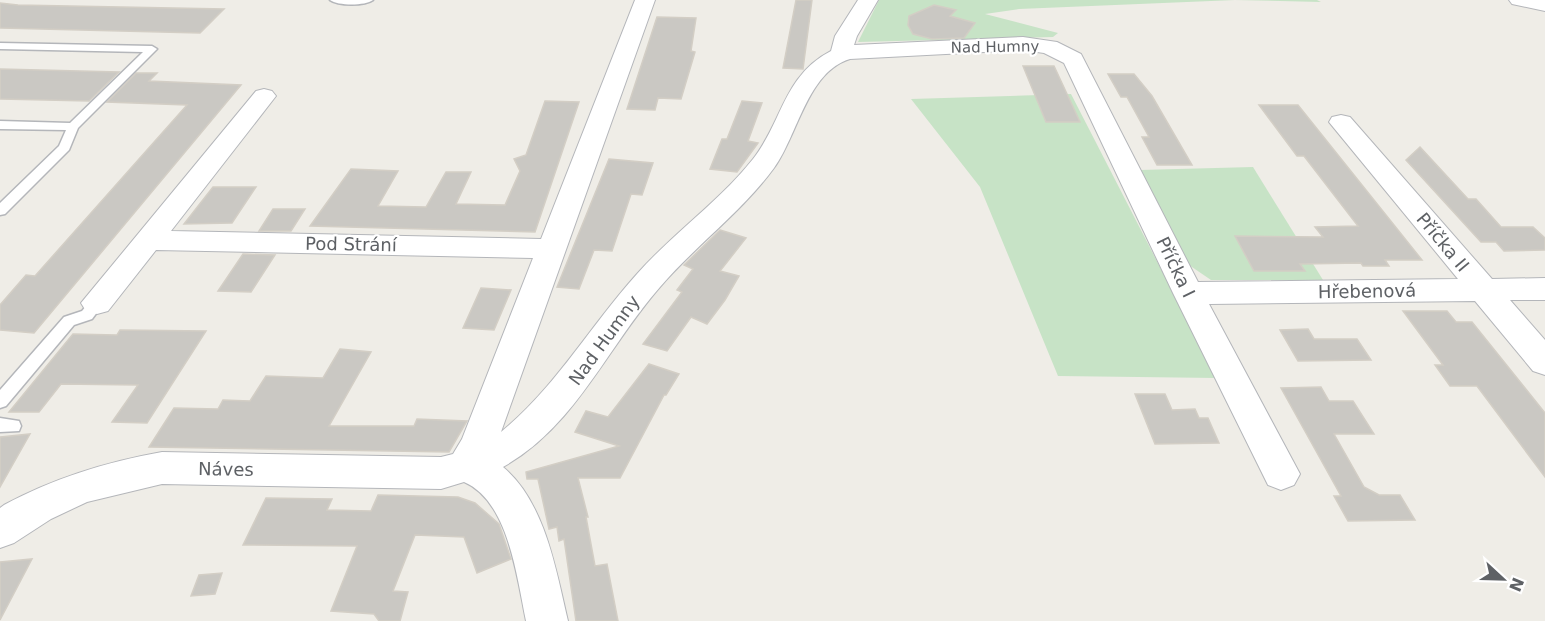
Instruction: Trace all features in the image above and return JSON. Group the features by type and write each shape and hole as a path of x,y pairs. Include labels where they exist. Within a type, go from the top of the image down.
{"street":[{"path":"547,621 525,532 501,489 487,476 465,466 474,454 480,439 645,0"},
{"path":"841,54 846,36 868,0"},
{"path":"1519,0 1545,5"},
{"name":"Nad Humny","path":"465,466 509,446 549,412 578,378 646,284 754,177 778,142 790,110 805,83 841,54 1033,44 1064,51 1073,59"},
{"name":"Příčka I","path":"1073,59 1188,293 1281,474"},
{"path":"97,303 264,96"},
{"name":"Příčka II","path":"1341,122 1545,362"},
{"name":"Pod Strání","path":"148,240 553,249"},
{"name":"Hřebenová","path":"1188,293 1545,289"},
{"name":"Náves","path":"0,530 62,495 124,474 162,468 441,473 465,466"}],"lane":[{"path":"335,0 368,0"},
{"path":"0,46 152,49 73,127 65,147 0,211"},
{"path":"0,125 73,127"},
{"path":"0,401 69,321 87,315 97,303"}],"green space":[{"path":"879,0 1235,0 1019,9 985,14 1058,33 1053,37 858,42"},
{"path":"1235,0 1317,0 1321,2"},
{"path":"1071,94 1217,378 1058,376 980,187 911,99"},
{"path":"1253,167 1323,280 1211,280 1189,265 1140,170"}],"building":[{"path":"796,0 812,0 803,69 783,68"},
{"path":"0,3 224,9 200,33 0,28"},
{"path":"934,5 956,10 950,16 975,23 964,38 932,39 913,34 908,25 909,16"},
{"path":"657,17 696,18 691,51 695,52 681,99 658,98 655,110 627,109"},
{"path":"1023,66 1054,66 1080,122 1046,122"},
{"path":"0,69 119,72 89,101 0,99"},
{"path":"136,73 157,73 149,81 241,85 34,333 0,330 0,305 26,275 35,276 187,105 107,102"},
{"path":"1108,74 1134,74 1152,96 1192,165 1157,165 1142,137 1149,137 1127,97 1121,97"},
{"path":"545,101 579,102 535,232 310,226 351,169 398,171 378,206 426,207 446,172 471,172 456,204 505,205 520,171 514,159 526,155"},
{"path":"742,101 762,103 748,141 758,143 737,172 710,169 722,139 727,139"},
{"path":"1259,105 1298,105 1422,260 1385,260 1389,266 1363,266 1361,263 1300,264 1305,271 1254,271 1235,236 1323,237 1315,227 1358,226 1304,156 1297,156"},
{"path":"1420,147 1468,199 1476,199 1501,227 1533,227 1545,238 1545,250 1504,251 1496,242 1481,242 1406,160"},
{"path":"609,159 653,163 642,195 631,194 612,251 594,250 579,289 557,287"},
{"path":"213,187 256,187 232,223 184,224"},
{"path":"273,209 305,209 291,231 259,231"},
{"path":"720,230 746,238 720,271 739,276 725,300 707,324 691,317 667,351 643,344 682,292 677,290 693,269 684,265"},
{"path":"243,254 275,255 251,292 218,291"},
{"path":"481,288 511,290 494,330 463,328"},
{"path":"1403,311 1447,311 1456,322 1472,322 1545,413 1545,477 1477,386 1450,386 1435,365 1443,365"},
{"path":"1308,329 1314,339 1357,339 1371,360 1298,361 1280,330"},
{"path":"120,330 206,331 147,423 112,422 138,385 61,384 39,412 9,412 73,334 117,335"},
{"path":"340,349 371,352 329,426 414,426 417,419 467,421 449,452 149,447 174,408 218,409 223,400 250,401 266,376 323,378"},
{"path":"649,364 679,374 664,395 620,478 578,478 588,517 586,517 595,566 607,564 618,621 576,621 564,539 559,541 557,527 549,529 538,479 527,479 526,472 619,446 575,432 586,411 608,417"},
{"path":"1321,387 1329,401 1353,401 1374,434 1334,434 1364,487 1379,495 1400,495 1415,520 1348,521 1334,496 1341,496 1281,388"},
{"path":"1135,394 1165,394 1172,410 1195,409 1199,418 1208,418 1219,443 1155,444"},
{"path":"30,434 0,487 0,437"},
{"path":"378,495 458,497 475,503 499,524 511,559 477,573 464,537 415,535 393,591 408,592 400,621 379,621 374,614 331,611 357,546 243,545 266,498 332,499 327,510 371,511"},
{"path":"32,559 0,620 0,562"},
{"path":"222,573 215,594 191,596 199,575"}]}
